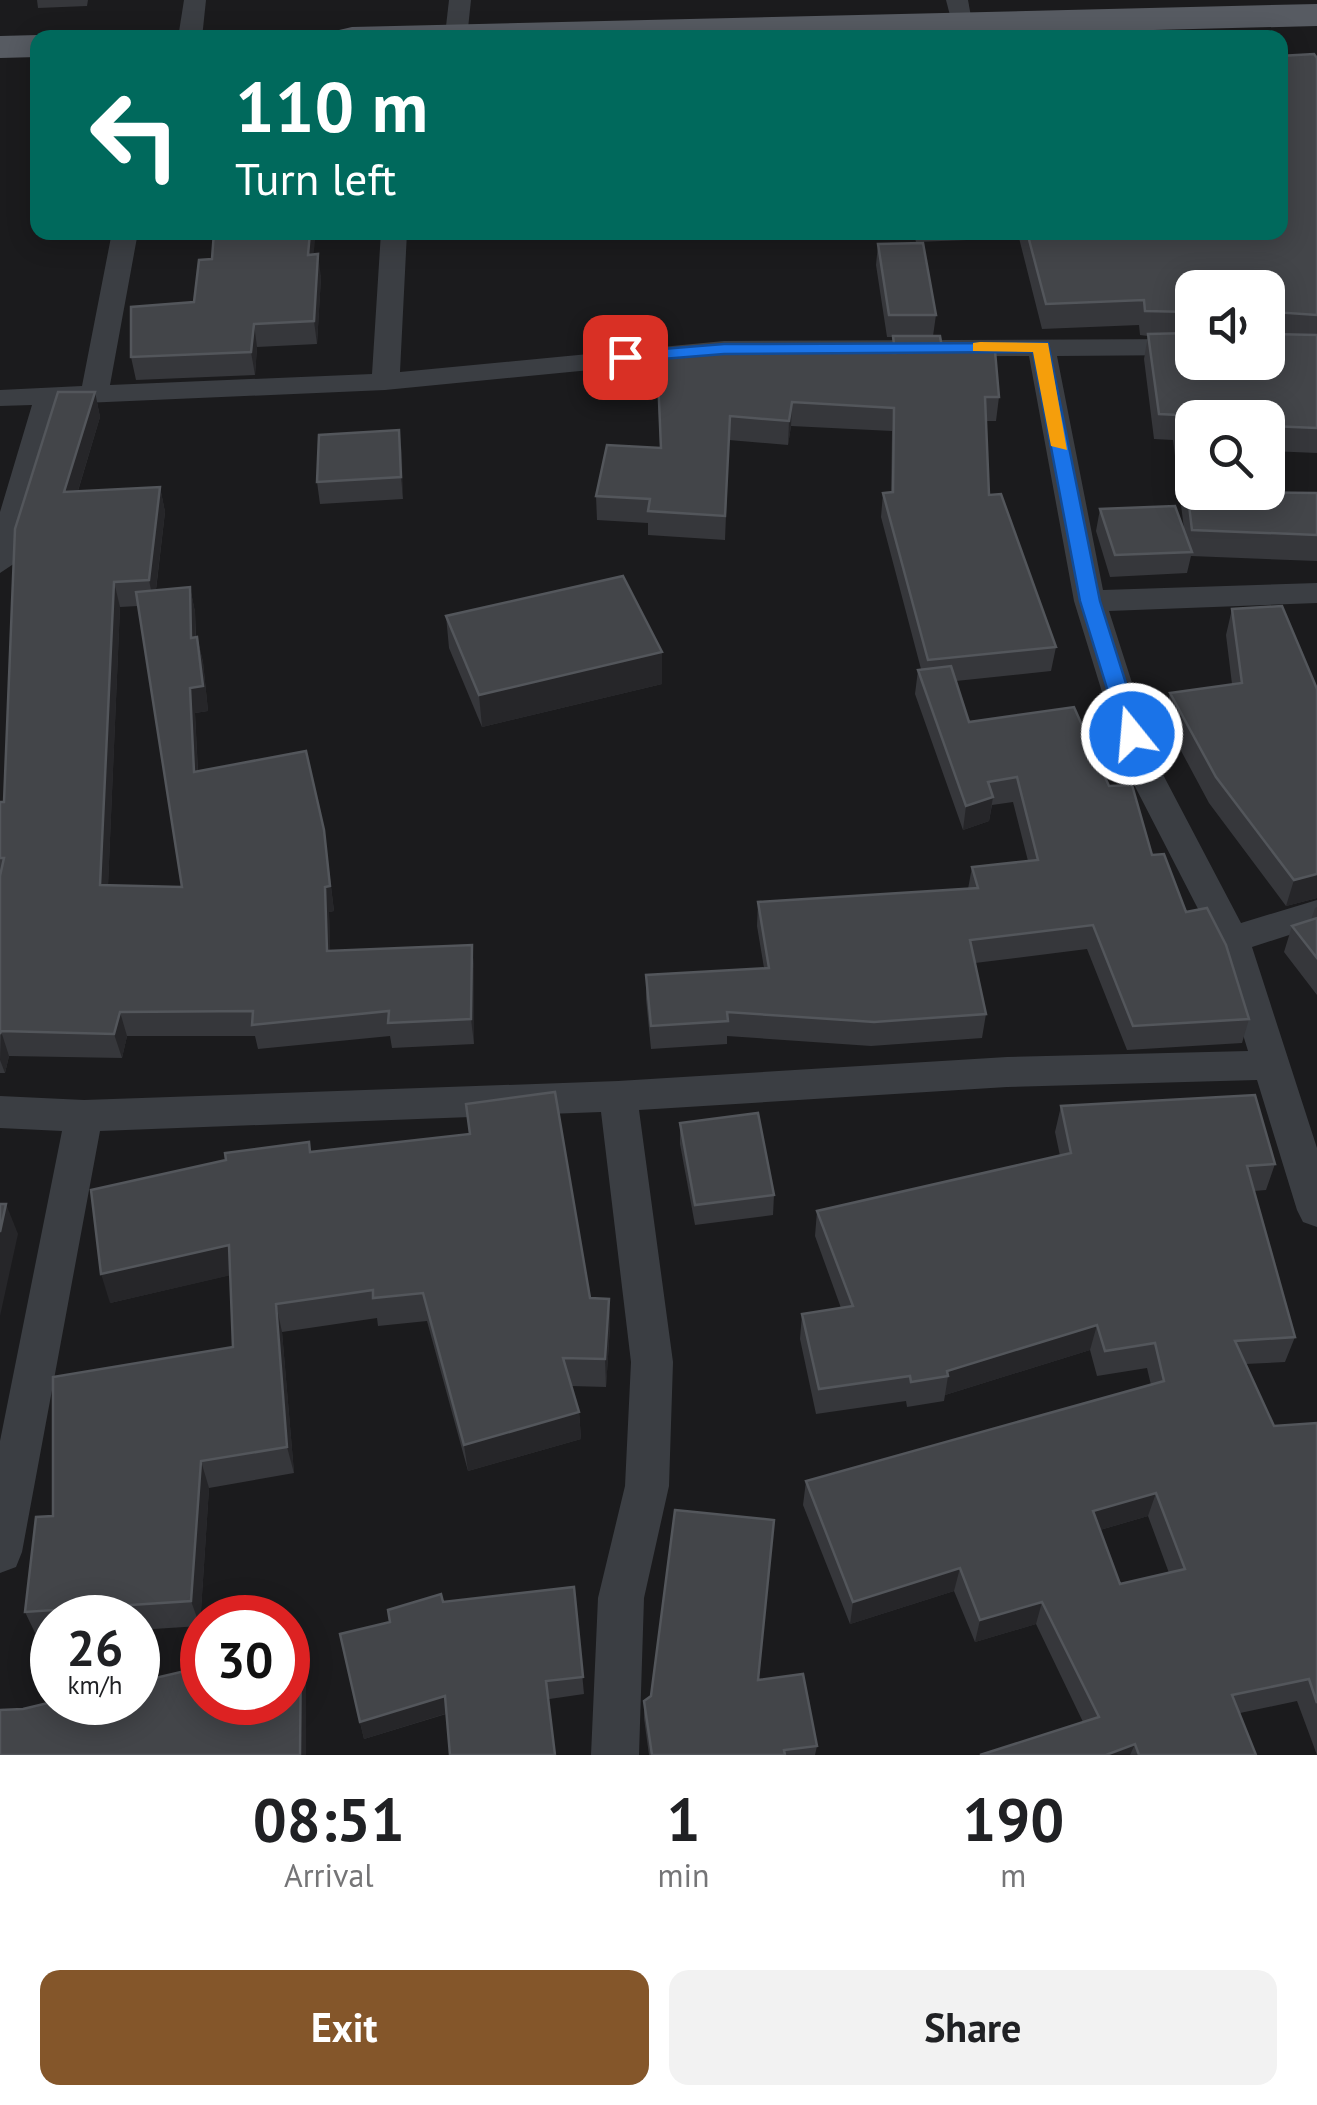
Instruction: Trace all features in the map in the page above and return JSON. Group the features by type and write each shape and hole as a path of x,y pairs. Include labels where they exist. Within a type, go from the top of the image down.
{"main road":[{"path":"392,30 458,17 959,11 1283,30"},
{"path":"1095,19 1317,15"},
{"path":"1288,30 1317,32"},
{"path":"0,47 30,46"},
{"path":"0,66 30,65"}],"street":[{"path":"191,30 196,0"},
{"path":"94,396 123,240"},
{"path":"386,382 394,240"},
{"path":"1041,347 1090,601 1142,767 1232,940 1317,1210"},
{"path":"0,398 386,382 724,349 1175,348"},
{"path":"0,563 49,396"},
{"path":"1090,601 1317,592"},
{"path":"1232,940 1317,913"},
{"path":"0,1112 84,1116 618,1096 1007,1072 1272,1065"},
{"path":"616,1755 621,1598 646,1486 652,1362 618,1096"},
{"path":"0,1552 84,1116"}],"building":[{"path":"1314,54 1317,315 1285,313 1285,270 1175,270 1175,312 1145,311 1144,300 1046,304 1029,240 1288,240 1288,56"},
{"path":"213,240 309,240 308,255 318,254 314,321 254,324 251,352 131,357 131,307 194,302 199,260 212,259"},
{"path":"923,243 936,315 889,315 878,244"},
{"path":"1175,333 1175,380 1285,380 1285,334 1317,335 1317,428 1285,427 1285,400 1175,400 1175,415 1159,414 1148,334"},
{"path":"893,336 940,336 942,348 995,351 999,397 985,397 989,495 1001,494 1056,647 928,660 883,493 893,492 894,408 792,402 789,421 730,416 725,516 648,511 650,499 596,496 607,445 661,448 657,353 735,352 736,348 895,353"},
{"path":"58,392 95,392 64,492 160,487 149,580 114,582 100,885 182,887 136,592 190,587 191,638 197,637 203,686 190,688 194,772 306,751 324,830 330,886 325,887 327,951 472,945 471,1019 388,1023 389,1011 252,1025 253,1011 120,1012 114,1034 0,1034 0,876 4,858 0,858 0,802 4,802 15,529"},
{"path":"399,430 401,477 317,482 319,435"},
{"path":"1285,493 1317,493 1317,535 1192,530 1190,510 1285,510"},
{"path":"1175,506 1192,552 1115,555 1100,509"},
{"path":"623,576 662,652 479,695 446,616"},
{"path":"1282,606 1317,689 1317,874 1294,880 1216,777 1170,693 1242,683 1232,609"},
{"path":"951,666 969,722 1074,707 1109,786 1132,785 1152,855 1164,854 1186,912 1207,908 1226,945 1249,1019 1133,1026 1093,925 970,940 986,1014 874,1022 727,1012 728,1021 651,1026 646,975 769,968 758,902 978,888 972,867 1038,860 1017,777 988,782 993,797 966,806 918,670"},
{"path":"1317,918 1317,958 1292,926"},
{"path":"555,1092 590,1298 609,1299 605,1359 563,1358 579,1412 464,1445 423,1293 373,1298 373,1290 276,1304 287,1447 201,1461 191,1595 180,1595 180,1602 160,1603 160,1595 30,1595 30,1612 25,1612 36,1517 53,1516 53,1377 233,1347 229,1245 101,1274 91,1190 226,1160 225,1153 309,1142 310,1152 470,1134 466,1104"},
{"path":"1255,1095 1275,1164 1247,1166 1295,1337 1235,1341 1274,1426 1317,1423 1317,1703 1309,1679 1232,1695 1256,1755 1139,1755 1135,1744 1106,1755 980,1755 1099,1717 1042,1602 980,1620 960,1568 853,1602 806,1481 1164,1381 1155,1343 1105,1351 1097,1325 947,1371 948,1376 911,1382 910,1376 819,1389 802,1314 853,1306 817,1211 1071,1153 1061,1106","holes":["1156,1493 1185,1569 1120,1584 1093,1511"]},
{"path":"758,1113 774,1195 695,1205 680,1123"},
{"path":"0,1204 6,1204 0,1232"},
{"path":"675,1510 774,1520 758,1680 803,1674 817,1746 784,1750 785,1755 652,1755 644,1701 651,1696"},
{"path":"574,1587 583,1677 546,1681 555,1755 450,1755 445,1696 360,1722 340,1634 390,1622 388,1610 441,1594 443,1602"},
{"path":"180,1672 180,1725 300,1725 300,1755 0,1755 0,1710 30,1707 30,1725 160,1725 160,1677"}],"slow traffic":[{"path":"980,347 1041,347 1060,446"}],"route":[{"path":"625,357 724,349 1041,347 1090,601 1132,734"}]}
